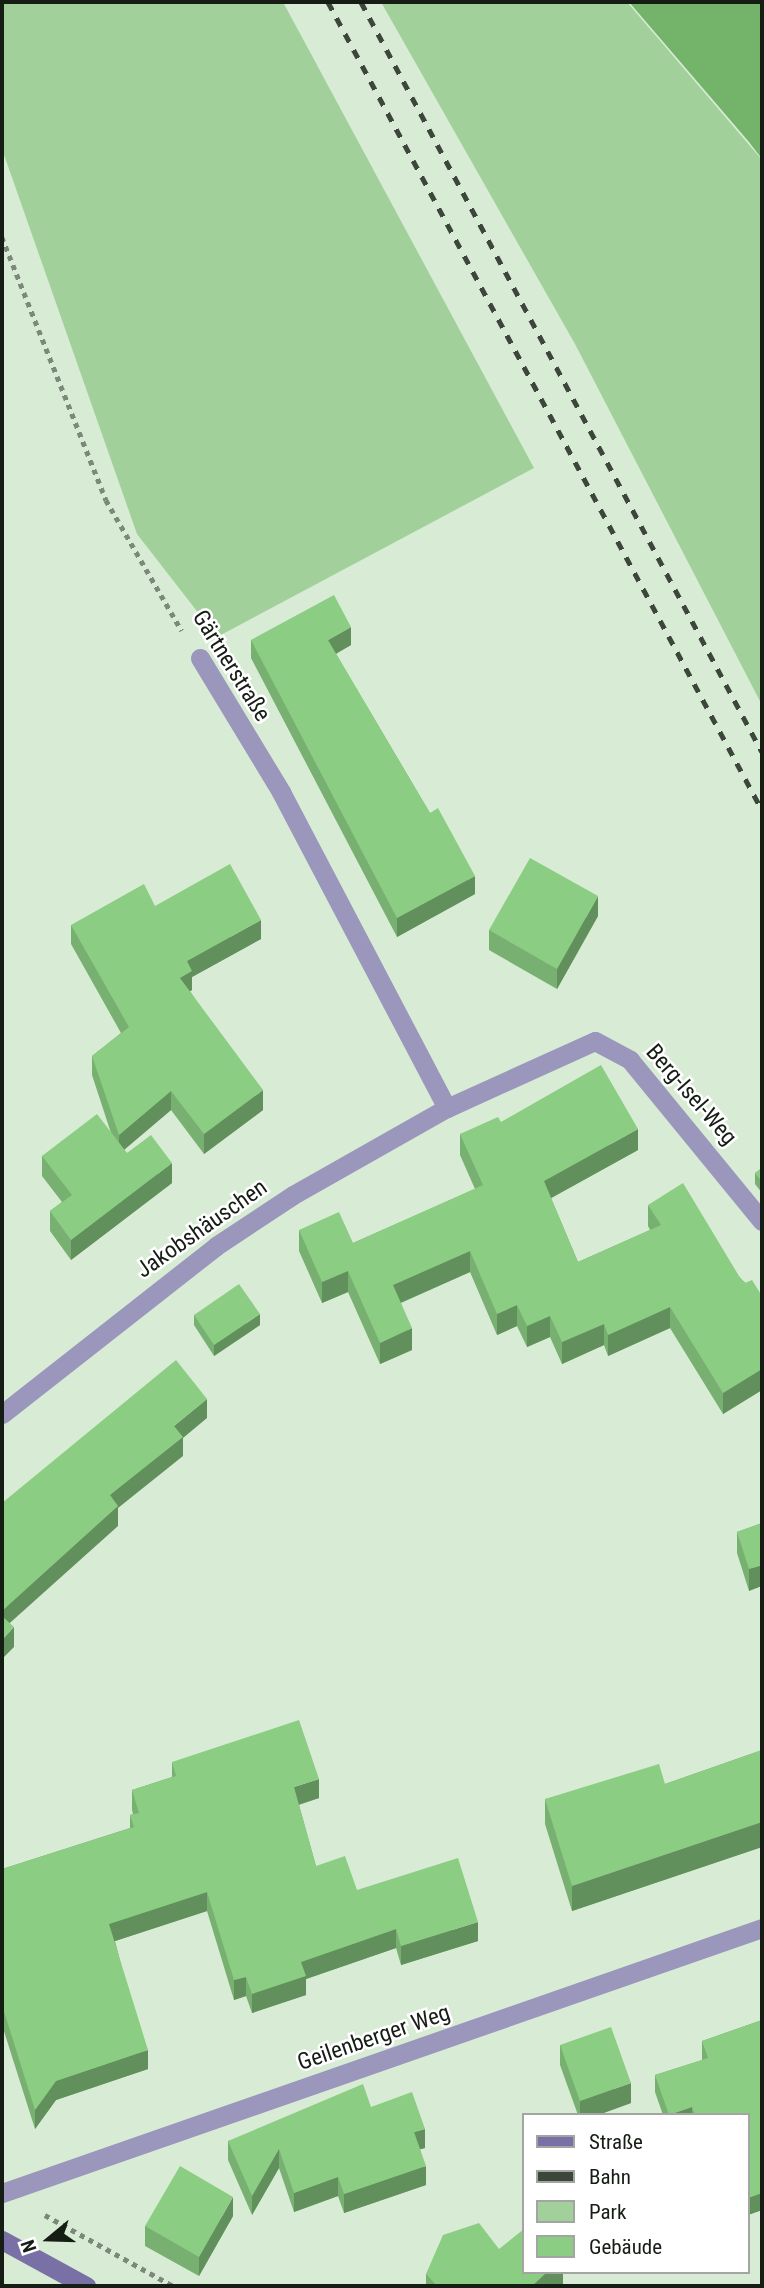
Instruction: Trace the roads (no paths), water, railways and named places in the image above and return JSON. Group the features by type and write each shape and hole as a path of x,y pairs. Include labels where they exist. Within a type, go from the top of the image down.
{"main road":[{"path":"2,2240 86,2286"}],"street":[{"name":"Gärtnerstraße","path":"200,658 281,792 447,1108"},
{"name":"Berg-Isel-Weg","path":"447,1108 595,1041 612,1045 762,1222"},
{"name":"Jakobshäuschen","path":"2,1414 216,1246 447,1108"},
{"name":"Geilenberger Weg","path":"4,2193 762,1928"}],"railway":[{"path":"328,2 762,810"},
{"path":"361,2 762,752"}]}
